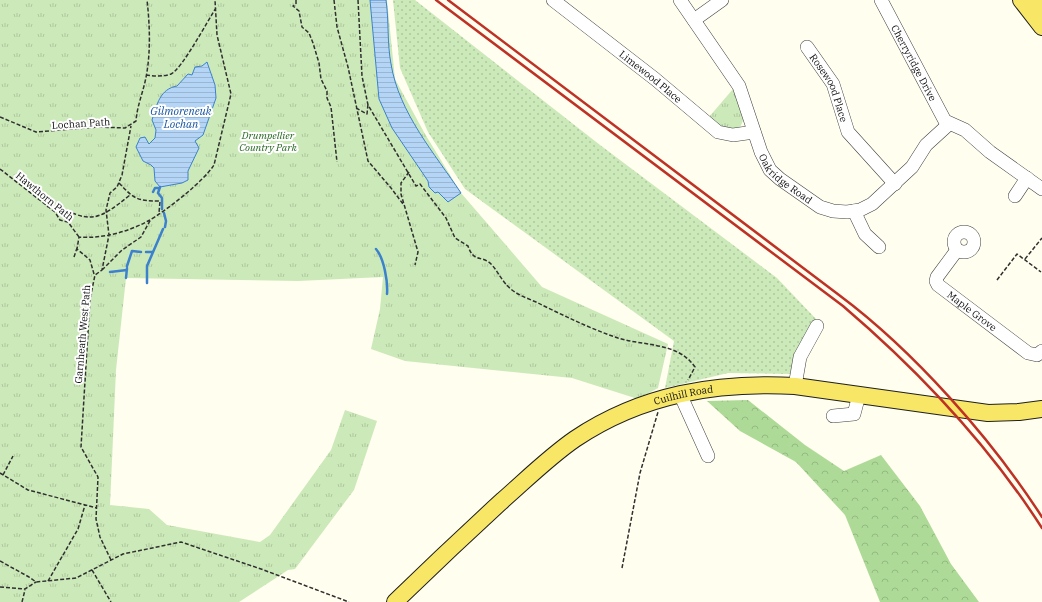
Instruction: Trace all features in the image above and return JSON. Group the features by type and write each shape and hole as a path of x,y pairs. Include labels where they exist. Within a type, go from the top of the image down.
{"main road":[{"path":"1021,0 1042,27"},
{"path":"1036,0 1042,8"},
{"name":"Cuilhill Road","path":"395,602 497,506 559,451 609,420 661,399 680,394 733,385 795,386 988,413 1019,412 1042,409"}],"street":[{"name":"Limewood Place","path":"553,0 655,80 718,132 732,135 754,132"},
{"name":"Oakridge Road","path":"680,0 738,86 765,163 780,179 814,203 827,210 840,212 854,211 872,204 912,167 926,145 949,124"},
{"path":"694,20 722,0"},
{"name":"Cherryridge Drive","path":"881,0 944,121 949,124"},
{"name":"Rosewood Place","path":"808,48 833,84 848,132 895,184"},
{"path":"949,124 965,130 990,152 1042,189"},
{"path":"1015,196 1027,178"},
{"path":"854,211 865,234 879,247"},
{"name":"Maple Grove","path":"957,250 937,277 936,281 938,285 1028,353 1037,354 1042,351"},
{"path":"795,386 800,357 818,326"},
{"path":"680,394 708,456"},
{"path":"833,416 854,414 858,395"}],"path":[{"path":"102,270 110,235 106,212 110,193 119,183 122,175 125,152 130,141 131,126 136,121 137,108 146,75 149,19 147,0"},
{"path":"74,257 79,237 110,235 152,218 186,193 210,171 214,165 231,94 217,35 215,0"},
{"path":"296,0 296,4 293,6 299,11 302,27 309,33 319,63 321,79 327,91 327,98 331,107 337,162"},
{"path":"334,0 337,27 368,161 403,204"},
{"path":"356,108 367,114 368,104 362,76 358,0"},
{"path":"146,75 159,76 172,73 193,47 216,8"},
{"path":"368,104 416,186 420,184 446,218 455,238 468,246 470,254 486,260 492,265 499,277 513,291 578,322 619,338 667,348 689,358 695,367 680,394"},
{"name":"Lochan Path","path":"0,117 36,132 98,127 126,128 131,126"},
{"name":"Hawthorn Path","path":"0,169 55,212 60,220 68,222 79,237"},
{"path":"409,172 401,183 403,204 418,252 415,266"},
{"path":"119,183 130,195 139,200 160,201 159,213"},
{"path":"47,206 53,202 64,209 87,218 97,217 130,195"},
{"name":"Garnheath West Path","path":"111,560 100,537 96,519 98,477 81,447 90,299 94,275 102,270 122,250 141,237 152,218"},
{"path":"1025,259 1042,238"},
{"path":"77,248 90,260 94,275"},
{"path":"997,280 1017,254 1041,272"},
{"path":"622,568 630,516 640,473 661,399"},
{"path":"3,475 13,456"},
{"path":"0,473 28,490 97,508"},
{"path":"48,581 78,529 85,505"},
{"path":"0,587 25,589 36,582 76,578 124,554 181,542 262,569 349,602"},
{"path":"0,561 36,582"},
{"path":"92,570 111,602"},
{"path":"22,602 25,589"}],"green space":[{"name":"Drumpellier Country Park","path":"0,0 387,0 395,79 425,134 461,193 542,287 668,344 658,388 638,399 572,378 405,361 371,349 380,309 383,277 298,281 126,278 116,370 110,505 149,509 167,525 260,542 270,535 331,450 345,410 377,421 354,490 295,569 288,570 239,602 0,602"},
{"path":"393,0 415,0 600,145 777,278 816,319 790,374 728,373 665,388 674,341 465,189 428,132 400,68"},
{"path":"733,89 744,118 739,130 720,126 709,117"},
{"path":"748,400 805,445 844,471 881,455 920,506 951,564 979,602 880,602 845,515 796,462 740,431 707,401"}],"water":[{"path":"370,0 386,0 389,48 395,82 419,132 461,193 448,202 438,192 435,193 429,187 428,181 392,128 379,99"},
{"name":"Gilmoreneuk Lochan","path":"207,62 215,85 216,98 203,135 195,141 199,148 188,171 188,180 182,183 160,187 155,181 154,168 143,161 136,147 140,138 145,137 149,144 155,138 156,130 152,120 160,98 163,94 167,90 177,86 188,74 192,75 195,67 202,66"}],"waterway":[{"path":"160,187 158,193 162,198 162,209"},
{"path":"153,192 155,188 159,188"},
{"path":"164,213 166,221 165,227"},
{"path":"147,283 147,266 163,229"},
{"path":"376,249 385,270 387,294"},
{"path":"127,266 132,251 141,252"},
{"path":"146,252 152,252"},
{"path":"126,278 127,268"},
{"path":"110,272 127,270"}],"railway":[{"path":"436,0 843,306 899,356 951,410 999,467 1042,528"},
{"path":"448,0 867,317 895,342 950,397 999,457 1022,487 1042,517"}]}
